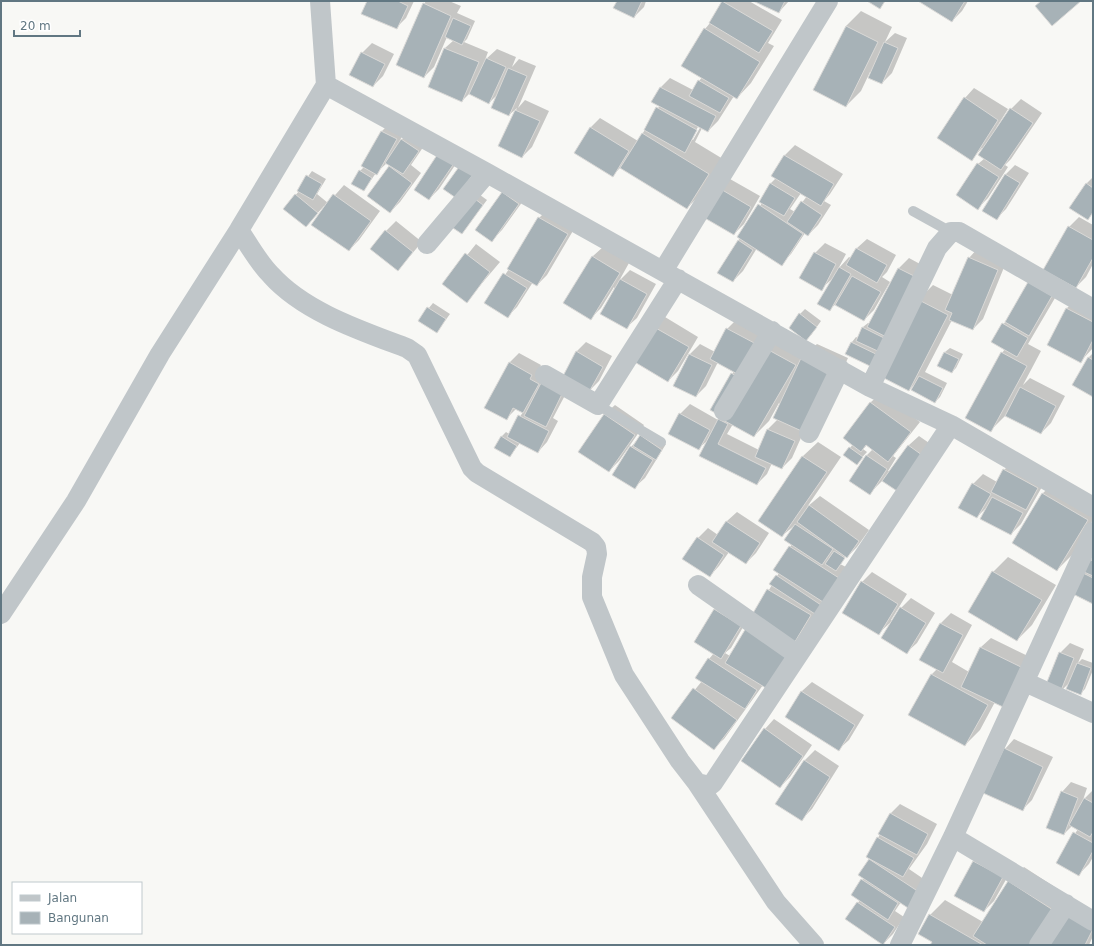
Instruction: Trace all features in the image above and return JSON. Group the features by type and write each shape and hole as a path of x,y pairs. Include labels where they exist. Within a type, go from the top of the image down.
{"street":[{"path":"1,614 76,501 160,354 239,230 326,85 320,1"},
{"path":"545,374 598,405 828,1"},
{"path":"326,85 772,331 870,387 951,425 1093,507"},
{"path":"427,244 487,173"},
{"path":"239,230 271,276 294,296 326,315 408,348 418,355 470,464 477,473 592,542 596,547 592,577 592,597 605,632 624,675 675,755 697,783 776,902 814,945"},
{"path":"870,387 937,248 951,232 959,232 1093,309"},
{"path":"724,411 772,331"},
{"path":"809,433 840,369"},
{"path":"697,783 709,786 713,784 951,425"},
{"path":"900,945 953,837 1093,532"},
{"path":"698,585 798,655"},
{"path":"1025,682 1093,713"},
{"path":"953,837 1093,921"},
{"path":"1039,945 1066,904"}],"lane":[{"path":"913,211 951,232"},
{"path":"598,405 661,442"}],"building":[{"path":"367,1 398,1 408,6 397,29 361,14"},
{"path":"617,1 642,1 634,18 613,8"},
{"path":"722,1 773,31 759,53 709,23"},
{"path":"753,1 785,1 779,13"},
{"path":"867,1 885,1 880,9"},
{"path":"918,1 965,1 952,22"},
{"path":"1041,1 1081,1 1052,26 1035,6"},
{"path":"423,3 451,16 424,78 396,65"},
{"path":"453,18 471,26 462,45 445,37"},
{"path":"846,26 878,42 846,107 813,90"},
{"path":"704,28 760,62 737,99 681,66"},
{"path":"884,42 898,48 882,84 868,78"},
{"path":"444,48 479,62 462,102 428,87"},
{"path":"361,52 385,64 373,87 349,75"},
{"path":"486,58 506,67 489,104 469,94"},
{"path":"508,68 527,76 509,116 491,108"},
{"path":"698,80 729,98 720,113 689,96"},
{"path":"660,87 716,116 708,132 651,102"},
{"path":"964,97 998,120 972,161 937,138"},
{"path":"656,107 697,130 685,153 644,130"},
{"path":"1010,108 1033,123 1001,170 978,155"},
{"path":"515,110 540,121 522,158 498,146"},
{"path":"590,127 629,151 613,177 574,153"},
{"path":"381,131 397,139 377,175 361,166"},
{"path":"642,133 709,174 687,209 620,168"},
{"path":"401,139 419,151 403,174 385,163"},
{"path":"439,152 455,162 429,200 414,190"},
{"path":"784,155 834,184 821,206 771,176"},
{"path":"977,163 999,177 978,210 956,195"},
{"path":"461,164 474,173 456,198 443,189"},
{"path":"389,166 412,183 390,213 367,196"},
{"path":"359,170 372,178 364,191 351,184"},
{"path":"1005,174 1020,183 997,220 982,211"},
{"path":"306,175 322,184 313,200 297,191"},
{"path":"770,183 795,198 784,216 759,202"},
{"path":"1086,183 1093,188 1093,212 1088,220 1069,208"},
{"path":"719,188 751,207 734,235 703,217"},
{"path":"502,192 519,204 492,242 475,230"},
{"path":"295,194 318,213 306,227 283,209"},
{"path":"333,194 371,221 349,251 311,225"},
{"path":"471,196 483,205 462,234 450,226"},
{"path":"801,201 822,215 808,236 787,222"},
{"path":"758,204 803,234 782,266 737,237"},
{"path":"538,217 568,234 537,286 507,269"},
{"path":"1068,226 1093,240 1093,258 1076,288 1043,270"},
{"path":"385,230 413,252 398,271 370,249"},
{"path":"738,240 753,250 733,282 717,273"},
{"path":"856,248 887,265 877,283 846,265"},
{"path":"814,252 836,264 822,291 799,278"},
{"path":"465,253 490,272 467,303 442,284"},
{"path":"592,256 620,273 591,320 563,303"},
{"path":"968,257 998,270 973,330 949,320 952,313 945,310"},
{"path":"839,267 851,274 830,311 817,304"},
{"path":"898,268 922,280 890,339 867,327"},
{"path":"503,273 527,288 508,318 484,303"},
{"path":"852,276 881,292 864,321 835,305"},
{"path":"620,279 647,294 627,329 600,314"},
{"path":"1028,282 1052,296 1029,336 1005,322"},
{"path":"917,299 948,315 909,391 878,375"},
{"path":"427,307 446,319 437,333 418,321"},
{"path":"1066,308 1093,322 1093,340 1081,363 1047,345"},
{"path":"799,313 817,327 806,341 789,328"},
{"path":"1002,323 1028,338 1017,357 991,342"},
{"path":"654,327 689,347 668,382 633,361"},
{"path":"862,327 888,340 882,353 856,341"},
{"path":"726,328 758,345 741,376 710,359"},
{"path":"851,342 880,356 874,368 845,354"},
{"path":"765,348 796,365 754,437 723,420"},
{"path":"576,351 603,367 589,392 562,378"},
{"path":"944,352 959,359 952,373 937,366"},
{"path":"1001,352 1027,366 991,432 965,418"},
{"path":"689,354 712,365 696,397 673,386"},
{"path":"1088,357 1093,360 1093,397 1072,385"},
{"path":"801,358 834,373 806,433 773,418"},
{"path":"509,362 532,375 530,379 539,384 523,413 513,408 507,420 484,408"},
{"path":"731,373 740,378 719,415 710,410"},
{"path":"919,376 943,388 935,403 911,390"},
{"path":"542,381 563,392 546,427 524,416"},
{"path":"1020,387 1056,406 1041,434 1005,416"},
{"path":"870,402 911,432 888,462 866,445 861,452 843,438"},
{"path":"679,413 710,430 699,450 668,434"},
{"path":"604,414 635,435 609,472 578,452"},
{"path":"518,415 549,431 538,453 507,437"},
{"path":"718,419 728,424 718,444 766,468 757,485 699,456"},
{"path":"767,429 795,441 782,469 755,457"},
{"path":"640,435 662,450 656,460 633,446"},
{"path":"501,436 517,446 510,457 494,448"},
{"path":"908,445 922,455 897,491 882,481"},
{"path":"630,446 653,460 635,489 612,475"},
{"path":"849,447 863,457 857,465 843,455"},
{"path":"866,455 887,469 870,495 849,481"},
{"path":"802,456 827,472 782,537 758,521"},
{"path":"1003,469 1038,488 1026,510 991,492"},
{"path":"972,483 991,494 977,518 958,508"},
{"path":"1042,493 1088,520 1057,571 1012,543"},
{"path":"992,497 1023,513 1011,535 980,519"},
{"path":"809,505 859,541 847,558 797,522"},
{"path":"726,521 760,543 746,564 712,542"},
{"path":"795,524 833,549 822,565 784,540"},
{"path":"697,537 724,555 710,577 682,559"},
{"path":"789,546 839,578 823,602 773,570"},
{"path":"834,551 845,558 836,571 825,564"},
{"path":"1089,559 1093,561 1093,576 1084,572"},
{"path":"992,571 1042,600 1017,641 968,612"},
{"path":"1083,573 1093,578 1093,604 1073,594"},
{"path":"776,575 821,605 815,614 769,584"},
{"path":"861,581 898,604 879,635 842,613"},
{"path":"767,589 811,615 793,645 749,620"},
{"path":"900,607 926,623 907,654 881,638"},
{"path":"714,609 741,626 721,659 694,642"},
{"path":"940,623 963,635 943,673 919,660"},
{"path":"746,628 791,655 769,690 725,663"},
{"path":"980,647 1023,668 1003,707 961,687"},
{"path":"1059,652 1074,658 1060,693 1045,687"},
{"path":"708,658 757,690 745,709 695,678"},
{"path":"1077,663 1091,668 1081,695 1066,689"},
{"path":"931,674 988,705 965,746 908,715"},
{"path":"693,688 737,720 714,750 671,718"},
{"path":"801,691 855,725 839,751 785,717"},
{"path":"764,728 803,756 780,788 741,761"},
{"path":"1004,748 1043,767 1023,811 983,793"},
{"path":"804,760 830,777 802,821 775,804"},
{"path":"1061,791 1078,798 1064,835 1046,828"},
{"path":"1084,798 1093,803 1093,832 1090,837 1069,825"},
{"path":"890,813 928,834 917,855 878,834"},
{"path":"1073,832 1093,843 1093,851 1079,876 1056,863"},
{"path":"877,837 914,858 903,877 866,857"},
{"path":"869,859 919,892 908,908 858,875"},
{"path":"973,861 1003,877 984,912 954,896"},
{"path":"861,879 898,903 888,920 851,895"},
{"path":"1008,881 1053,910 1030,945 987,945 973,936"},
{"path":"857,902 895,927 883,945 845,919"},
{"path":"929,914 983,945 930,945 932,942 918,934"},
{"path":"1063,914 1093,929 1085,945 1047,945"}]}
